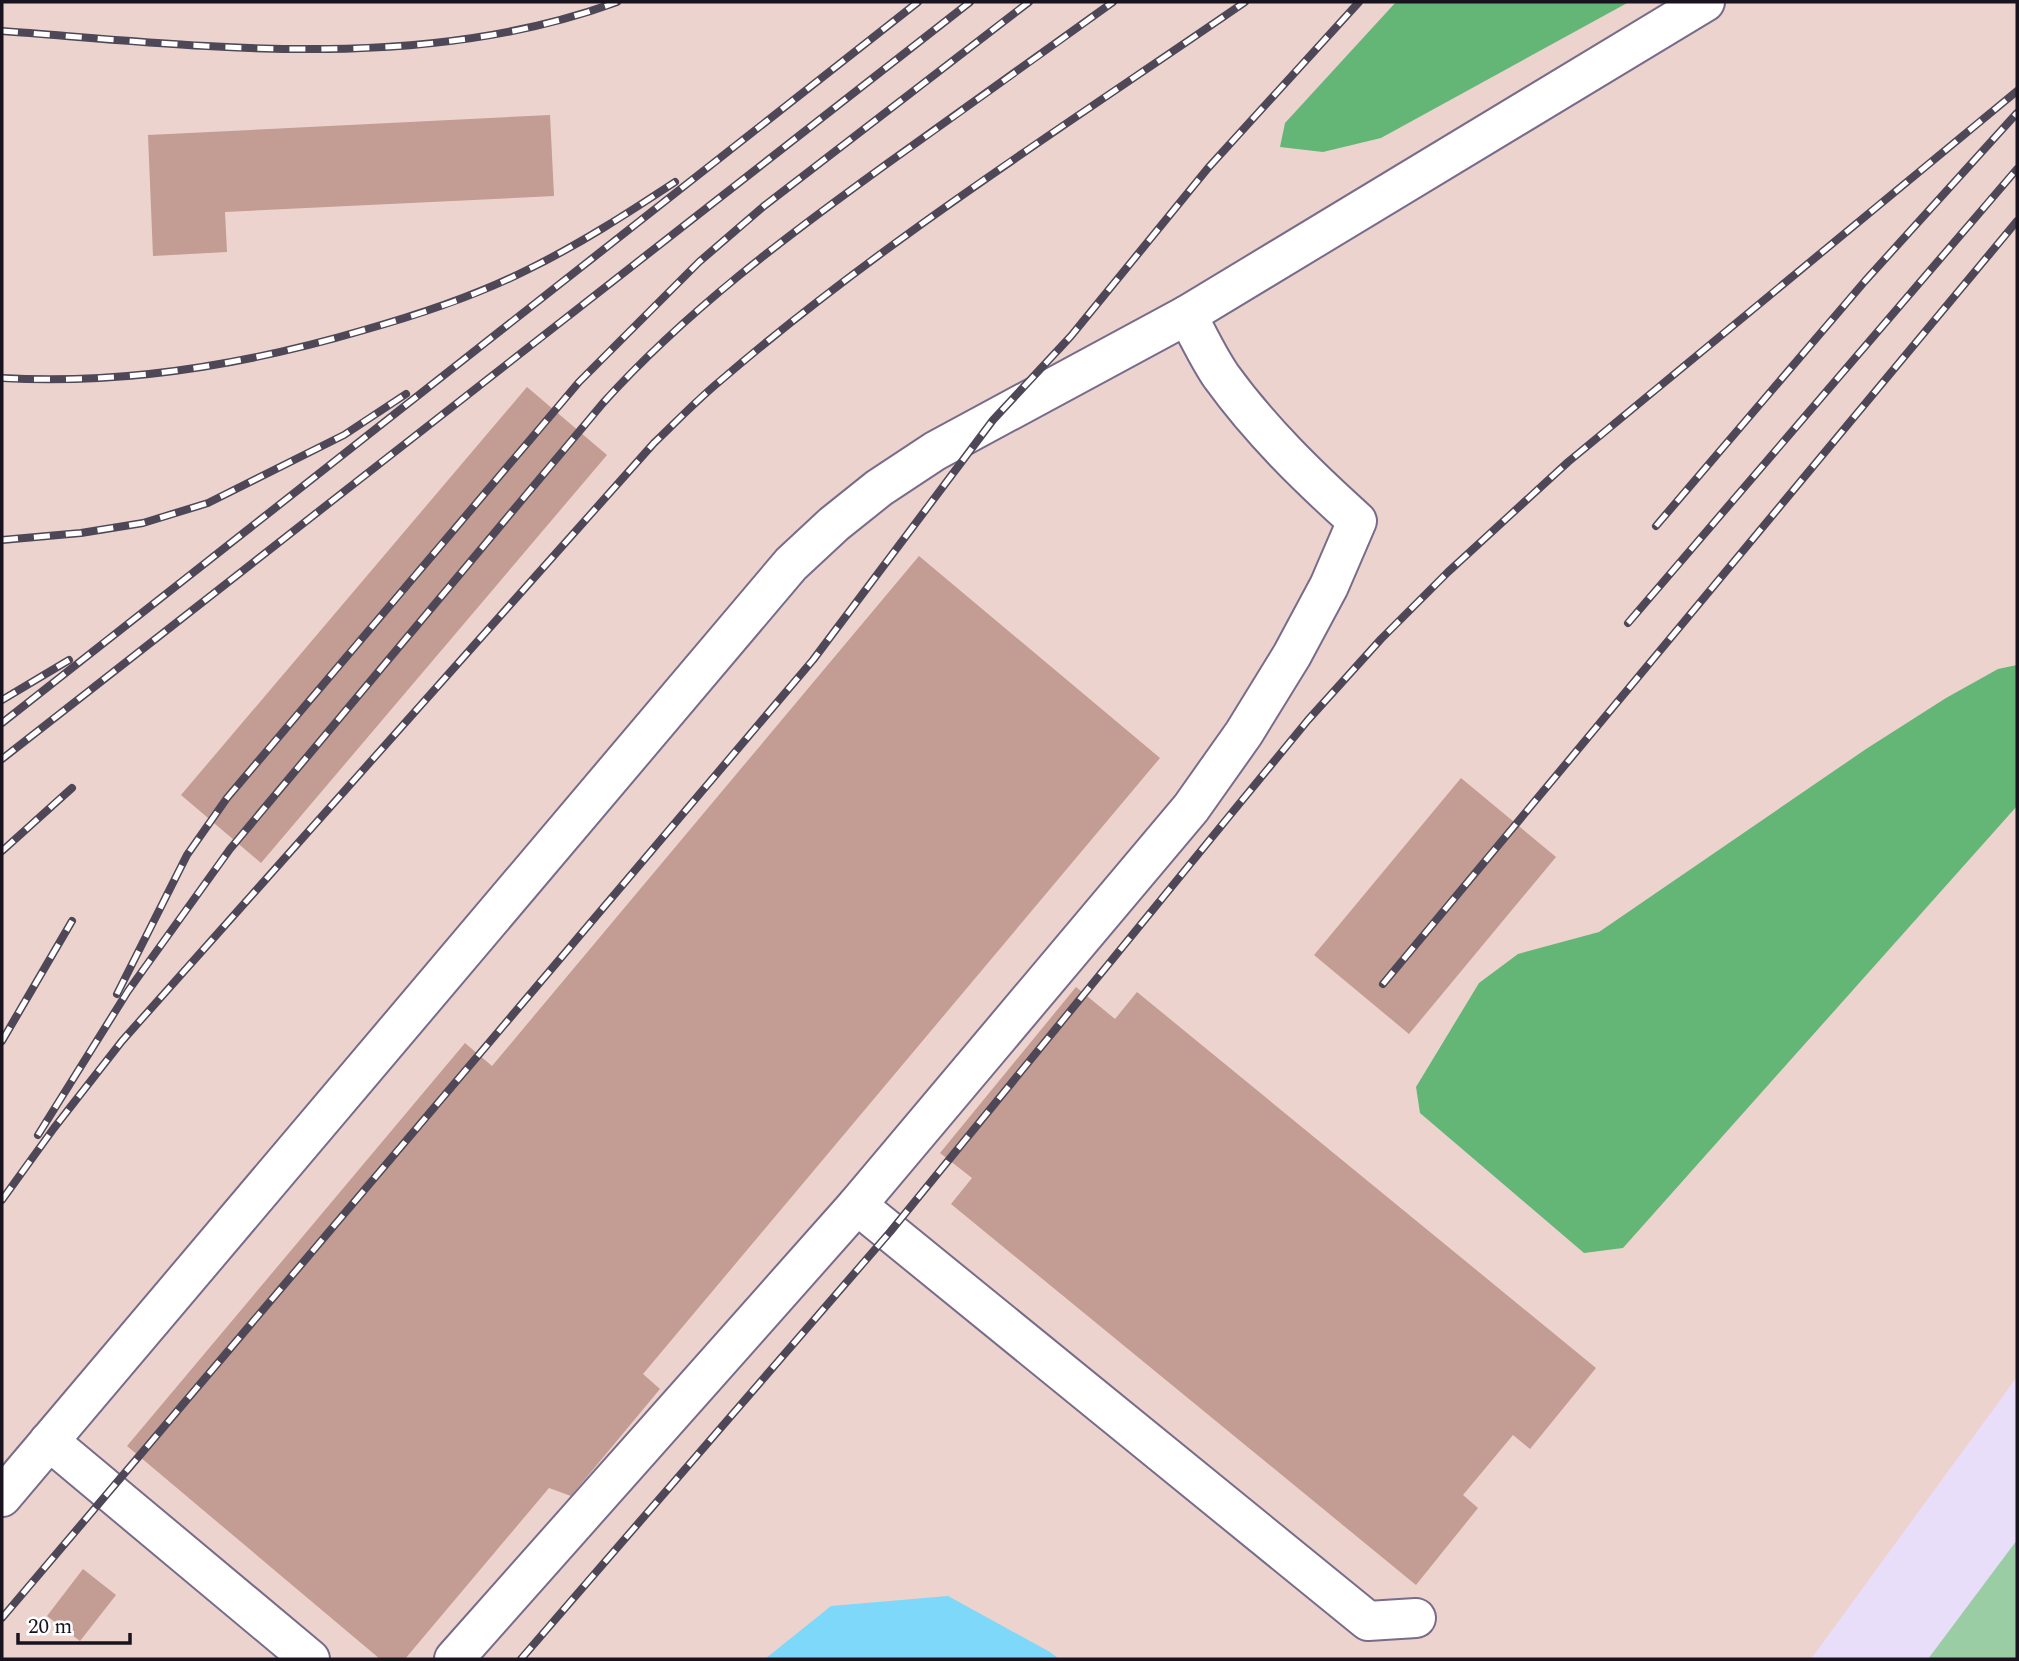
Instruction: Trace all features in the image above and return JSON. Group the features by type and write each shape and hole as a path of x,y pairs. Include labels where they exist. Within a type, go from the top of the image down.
{"lane":[{"path":"2,1497 791,564 834,524 879,488 935,450 1187,315 1705,2"},
{"path":"454,1659 857,1205 1191,808 1244,733 1292,655 1329,586 1357,521 1305,474 1261,426 1220,374 1187,315"},
{"path":"857,1205 1368,1621 1416,1618"},
{"path":"49,1441 310,1659"}],"shaded area":[{"path":"2,2 2017,2 2017,1377 1811,1659 2,1659"}],"green space":[{"path":"1396,2 1629,2 1381,138 1323,152 1280,147 1285,123"},
{"path":"2017,665 2017,806 1623,1248 1584,1253 1420,1113 1416,1087 1479,983 1518,954 1599,932 1866,749 1946,698 1998,669"},
{"path":"2017,1540 2017,1659 1928,1659"}],"water":[{"path":"948,1596 1059,1659 765,1659 831,1606"}],"building":[{"path":"550,115 554,196 225,212 227,252 153,256 148,135"},
{"path":"527,387 607,455 261,863 181,795"},
{"path":"919,556 1160,758 643,1374 660,1389 571,1496 549,1488 405,1659 380,1659 127,1446 465,1043 492,1066"},
{"path":"1461,778 1556,857 1409,1034 1314,955"},
{"path":"1076,987 1115,1019 1137,992 1596,1368 1530,1449 1513,1435 1463,1495 1478,1508 1416,1585 951,1204 972,1178 940,1153"},
{"path":"83,1569 116,1595 80,1641 47,1616"}],"railway":[{"path":"2,31 234,47 389,47 466,39 542,25 617,2"},
{"path":"2,723 918,2"},
{"path":"2,759 970,2"},
{"path":"117,994 187,855 227,798 579,382 699,262 764,206 1029,2"},
{"path":"38,1135 128,991 230,849 603,403 635,369 703,305 776,246 1113,2"},
{"path":"2,1200 122,1041 654,443 687,411 782,329 846,279 1044,138 1245,2"},
{"path":"2,1618 813,660 993,420 1071,336 1208,168 1359,2"},
{"path":"521,1659 890,1232 1308,720 1381,639 1448,572 1568,462 2017,91"},
{"path":"1656,526 1865,281 2017,113"},
{"path":"1628,623 2017,169"},
{"path":"2,378 94,378 185,369 276,353 385,324 469,296 509,279 585,239 675,182"},
{"path":"1383,984 2017,221"},
{"path":"2,540 81,533 143,523 208,503 344,435 406,394"},
{"path":"2,700 69,660"},
{"path":"2,851 72,788"},
{"path":"2,1041 72,921"}]}
